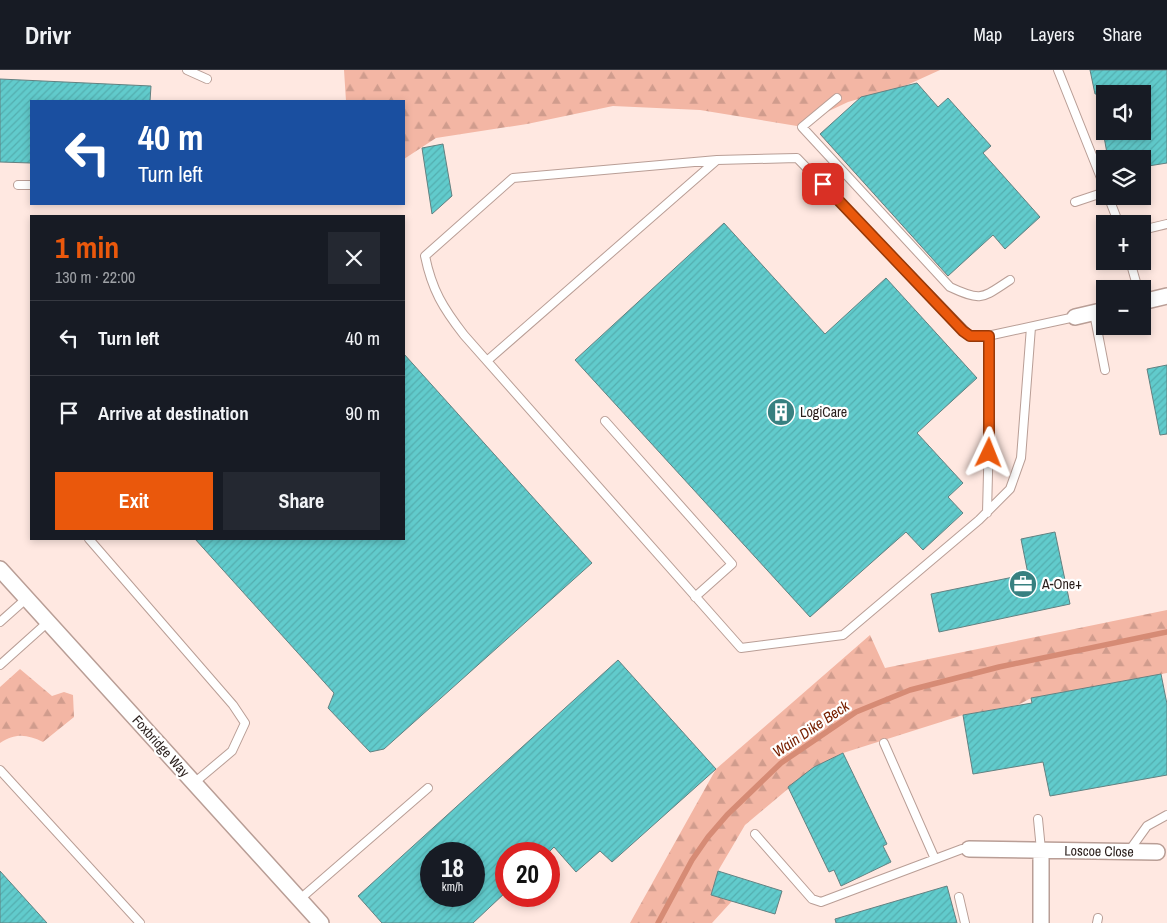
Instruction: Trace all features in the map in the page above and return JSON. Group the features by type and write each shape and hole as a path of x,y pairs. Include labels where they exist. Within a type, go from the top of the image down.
{"street":[{"path":"1151,300 1167,296"},
{"path":"1075,317 1096,312"},
{"name":"Foxbridge Way","path":"0,569 321,923"},
{"name":"Loscoe Close","path":"970,849 1158,852"},
{"path":"1041,923 1042,850"}],"lane":[{"path":"187,70 207,79"},
{"path":"1058,70 1096,167"},
{"path":"837,98 802,127 950,287 972,297 988,294 1010,280"},
{"path":"1031,327 1021,458 1010,488 987,513 843,635 741,648 442,306 430,280 425,256 513,178 717,160 797,158 963,331 970,336 989,336 1075,317"},
{"path":"488,360 717,160"},
{"path":"18,185 30,185"},
{"path":"1075,202 1096,194"},
{"path":"1151,228 1167,224"},
{"path":"1101,335 1105,370"},
{"path":"987,513 990,394 989,336"},
{"path":"605,420 732,564 695,597"},
{"path":"89,540 233,705 245,723 232,751 194,782"},
{"path":"0,622 27,598"},
{"path":"0,665 48,622"},
{"path":"884,743 935,859"},
{"path":"0,770 140,923"},
{"path":"300,899 428,788"},
{"path":"1129,851 1147,826 1167,815"},
{"path":"1038,819 1042,850"},
{"path":"754,834 812,899 821,902 962,849 970,849"},
{"path":"959,897 965,923"}],"green space":[{"path":"344,70 940,70 907,85 848,102 797,126 700,110 613,106 527,124 436,138 405,158 405,100 346,100"},
{"path":"1167,610 1167,673 1031,698 1018,705 963,715 843,753 814,767 745,825 718,871 711,895 732,901 712,923 630,923 716,769 870,635 885,668"},
{"path":"20,669 52,696 64,692 73,695 74,717 43,742 32,737 16,736 0,743 0,687"}],"building":[{"path":"1090,70 1167,70 1167,163 1151,166 1151,150 1106,150 1105,140 1151,140 1151,85 1096,85 1095,94"},
{"path":"0,79 151,86 150,100 30,100 30,163 0,162"},
{"path":"917,83 938,107 948,98 991,146 983,153 1040,217 1005,249 993,235 948,276 820,134 861,97"},
{"path":"443,144 452,196 432,214 422,148"},
{"name":"LogiCare","path":"724,223 825,334 886,278 977,378 917,433 963,483 948,497 963,513 923,550 906,532 810,617 575,360"},
{"path":"405,355 592,563 384,749 370,752 328,708 334,693 196,540 405,540"},
{"path":"1167,365 1167,434 1160,435 1147,369"},
{"name":"A-One+","path":"1055,532 1070,604 939,632 931,594 1028,574 1021,539"},
{"path":"618,660 716,769 612,862 600,851 576,872 560,854 560,842 495,842 495,902 473,923 382,923 358,896"},
{"path":"1161,674 1167,704 1167,775 1050,796 1043,762 973,774 963,715 1032,703 1031,698"},
{"path":"843,753 887,844 883,846 891,862 841,886 834,870 829,872 788,787 814,767"},
{"path":"0,871 47,923 0,923"},
{"path":"718,871 782,891 775,914 711,895"},
{"path":"947,886 957,923 836,923 835,919"}],"waterway":[{"name":"Wain Dike Beck","path":"658,923 692,860 727,815 781,763 856,712 910,690 999,667 1167,632"}],"place":[{"name":"LogiCare","path":"781,412"},
{"name":"A-One+","path":"1023,584"}],"route":[{"path":"823,184 963,331 970,336 989,336 989,453"}]}
